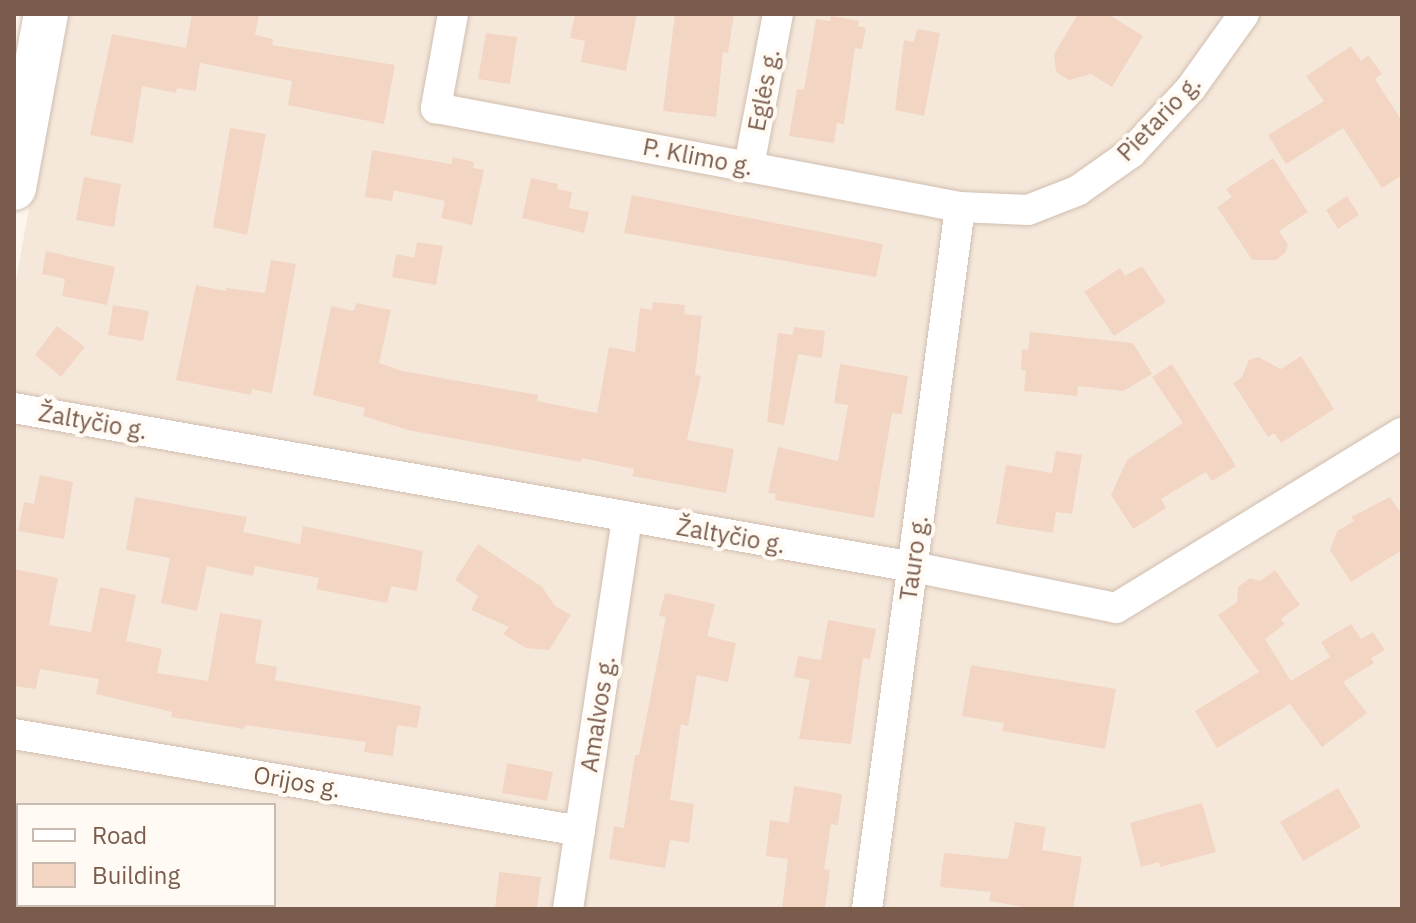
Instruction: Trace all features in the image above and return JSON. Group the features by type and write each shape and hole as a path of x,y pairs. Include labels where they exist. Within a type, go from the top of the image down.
{"main road":[{"path":"14,188 46,14"}],"street":[{"name":"P. Klimo g.","path":"453,14 436,108 960,207"},
{"name":"Eglės g.","path":"749,166 778,14"},
{"name":"Pietario g.","path":"960,207 1028,210 1077,191 1131,153 1191,88 1244,14"},
{"name":"Tauro g.","path":"867,909 960,207"},
{"name":"Žaltyčio g.","path":"14,408 627,519 913,567 1116,608 1402,433"},
{"name":"Amalvos g.","path":"568,909 627,519"},
{"name":"Orijos g.","path":"14,734 580,831"}],"shaded area":[{"path":"64,14 1402,14 1402,909 14,909 14,291"}],"building":[{"path":"192,14 259,14 255,35 273,39 272,45 395,65 384,124 288,105 292,81 200,63 196,91 177,88 176,93 142,86 133,143 90,135 112,34 186,48"},
{"path":"575,14 637,14 626,71 581,62 585,41 570,38"},
{"path":"675,14 734,14 728,53 723,52 716,117 663,111"},
{"path":"1078,14 1108,14 1143,36 1112,87 1091,74 1069,80 1056,72 1054,54"},
{"path":"831,16 859,21 858,26 866,28 862,49 855,48 844,124 837,123 834,143 789,136 797,89 804,90 816,19 830,21"},
{"path":"917,29 940,33 924,116 895,110 904,40 914,42"},
{"path":"486,33 517,37 510,84 478,79"},
{"path":"1351,46 1361,61 1368,55 1382,74 1375,79 1402,121 1402,175 1382,188 1343,128 1286,164 1268,135 1324,101 1306,76"},
{"path":"230,128 266,134 247,235 213,227"},
{"path":"372,150 451,164 453,157 474,162 473,168 484,170 472,225 441,218 445,201 394,190 392,201 365,197"},
{"path":"1273,158 1308,212 1279,231 1288,245 1285,253 1276,260 1252,260 1217,207 1232,197 1226,189"},
{"path":"84,177 121,184 114,227 76,220"},
{"path":"531,178 558,184 557,189 572,192 569,208 589,212 584,233 522,218"},
{"path":"632,195 883,244 876,277 624,233"},
{"path":"1347,196 1359,215 1338,229 1326,210"},
{"path":"417,242 443,246 436,285 392,277 396,254 414,258"},
{"path":"46,251 115,267 107,305 62,296 65,279 42,274"},
{"path":"271,260 296,264 272,393 252,389 251,395 176,380 196,285 226,291 226,288 265,293"},
{"path":"1142,266 1166,302 1114,336 1084,292 1120,268 1125,276"},
{"path":"653,302 685,305 684,314 702,316 695,375 701,376 687,440 734,449 726,493 632,476 634,469 582,458 581,462 408,430 363,416 365,408 313,395 331,306 354,311 356,303 391,310 379,363 402,371 538,395 537,401 597,413 609,347 635,352 640,308 652,310"},
{"path":"113,305 149,311 143,341 108,335"},
{"path":"57,326 85,347 61,377 35,355"},
{"path":"794,327 825,331 822,358 798,354 784,425 767,422 778,333 793,335"},
{"path":"1030,332 1133,343 1152,374 1123,391 1078,386 1077,396 1024,391 1026,370 1021,370 1022,349 1028,350"},
{"path":"1301,356 1334,409 1281,443 1274,433 1268,437 1233,383 1242,377 1249,360 1258,357 1281,369"},
{"path":"840,364 908,376 902,414 892,413 874,518 775,500 776,494 768,493 778,447 838,461 848,405 834,403"},
{"path":"1172,364 1236,466 1212,481 1206,472 1161,499 1166,508 1133,529 1111,495 1127,460 1183,423 1152,377"},
{"path":"1056,451 1082,455 1072,514 1056,512 1053,533 996,524 1006,465 1052,473"},
{"path":"40,475 73,482 64,539 18,531 24,502 34,504"},
{"path":"135,497 247,517 243,532 300,544 303,526 423,551 417,591 391,586 387,603 316,589 319,578 255,566 253,576 207,566 197,611 161,603 170,558 126,550"},
{"path":"1390,497 1402,515 1402,550 1351,582 1330,550 1337,531 1354,521 1351,517"},
{"path":"478,544 542,587 555,606 571,615 549,650 526,648 503,634 509,627 471,610 478,596 455,580"},
{"path":"14,569 58,578 49,625 91,632 100,587 136,595 126,641 162,649 157,673 208,681 220,613 262,620 255,663 277,667 275,680 421,706 417,728 397,725 393,756 364,752 366,742 245,725 244,729 171,717 172,712 96,694 99,679 40,669 36,689 14,686"},
{"path":"1275,570 1300,605 1281,619 1285,624 1265,639 1291,681 1330,657 1321,642 1351,624 1361,639 1373,632 1385,650 1371,658 1374,663 1343,682 1367,713 1322,747 1290,704 1217,748 1195,711 1259,672 1218,615 1237,602 1238,587 1250,578 1260,581"},
{"path":"665,593 715,604 707,636 736,643 728,682 697,675 688,726 681,724 670,800 694,804 689,843 670,840 665,868 609,859 614,826 624,828 635,755 639,755 666,617 659,616"},
{"path":"828,620 876,629 870,659 863,658 851,744 799,739 810,680 794,677 798,656 821,660"},
{"path":"971,665 1116,689 1105,749 1002,731 1004,723 962,716"},
{"path":"507,763 553,772 547,801 502,793"},
{"path":"794,786 842,794 838,825 831,824 824,869 830,870 825,909 782,909 788,859 766,856 770,820 789,823"},
{"path":"1338,788 1361,827 1303,861 1280,822"},
{"path":"1202,803 1216,852 1160,867 1159,862 1141,867 1130,823"},
{"path":"1015,822 1046,827 1042,850 1082,857 1073,909 1035,909 989,901 991,892 940,887 944,853 1008,859"},
{"path":"499,872 541,877 537,909 495,909"}]}
